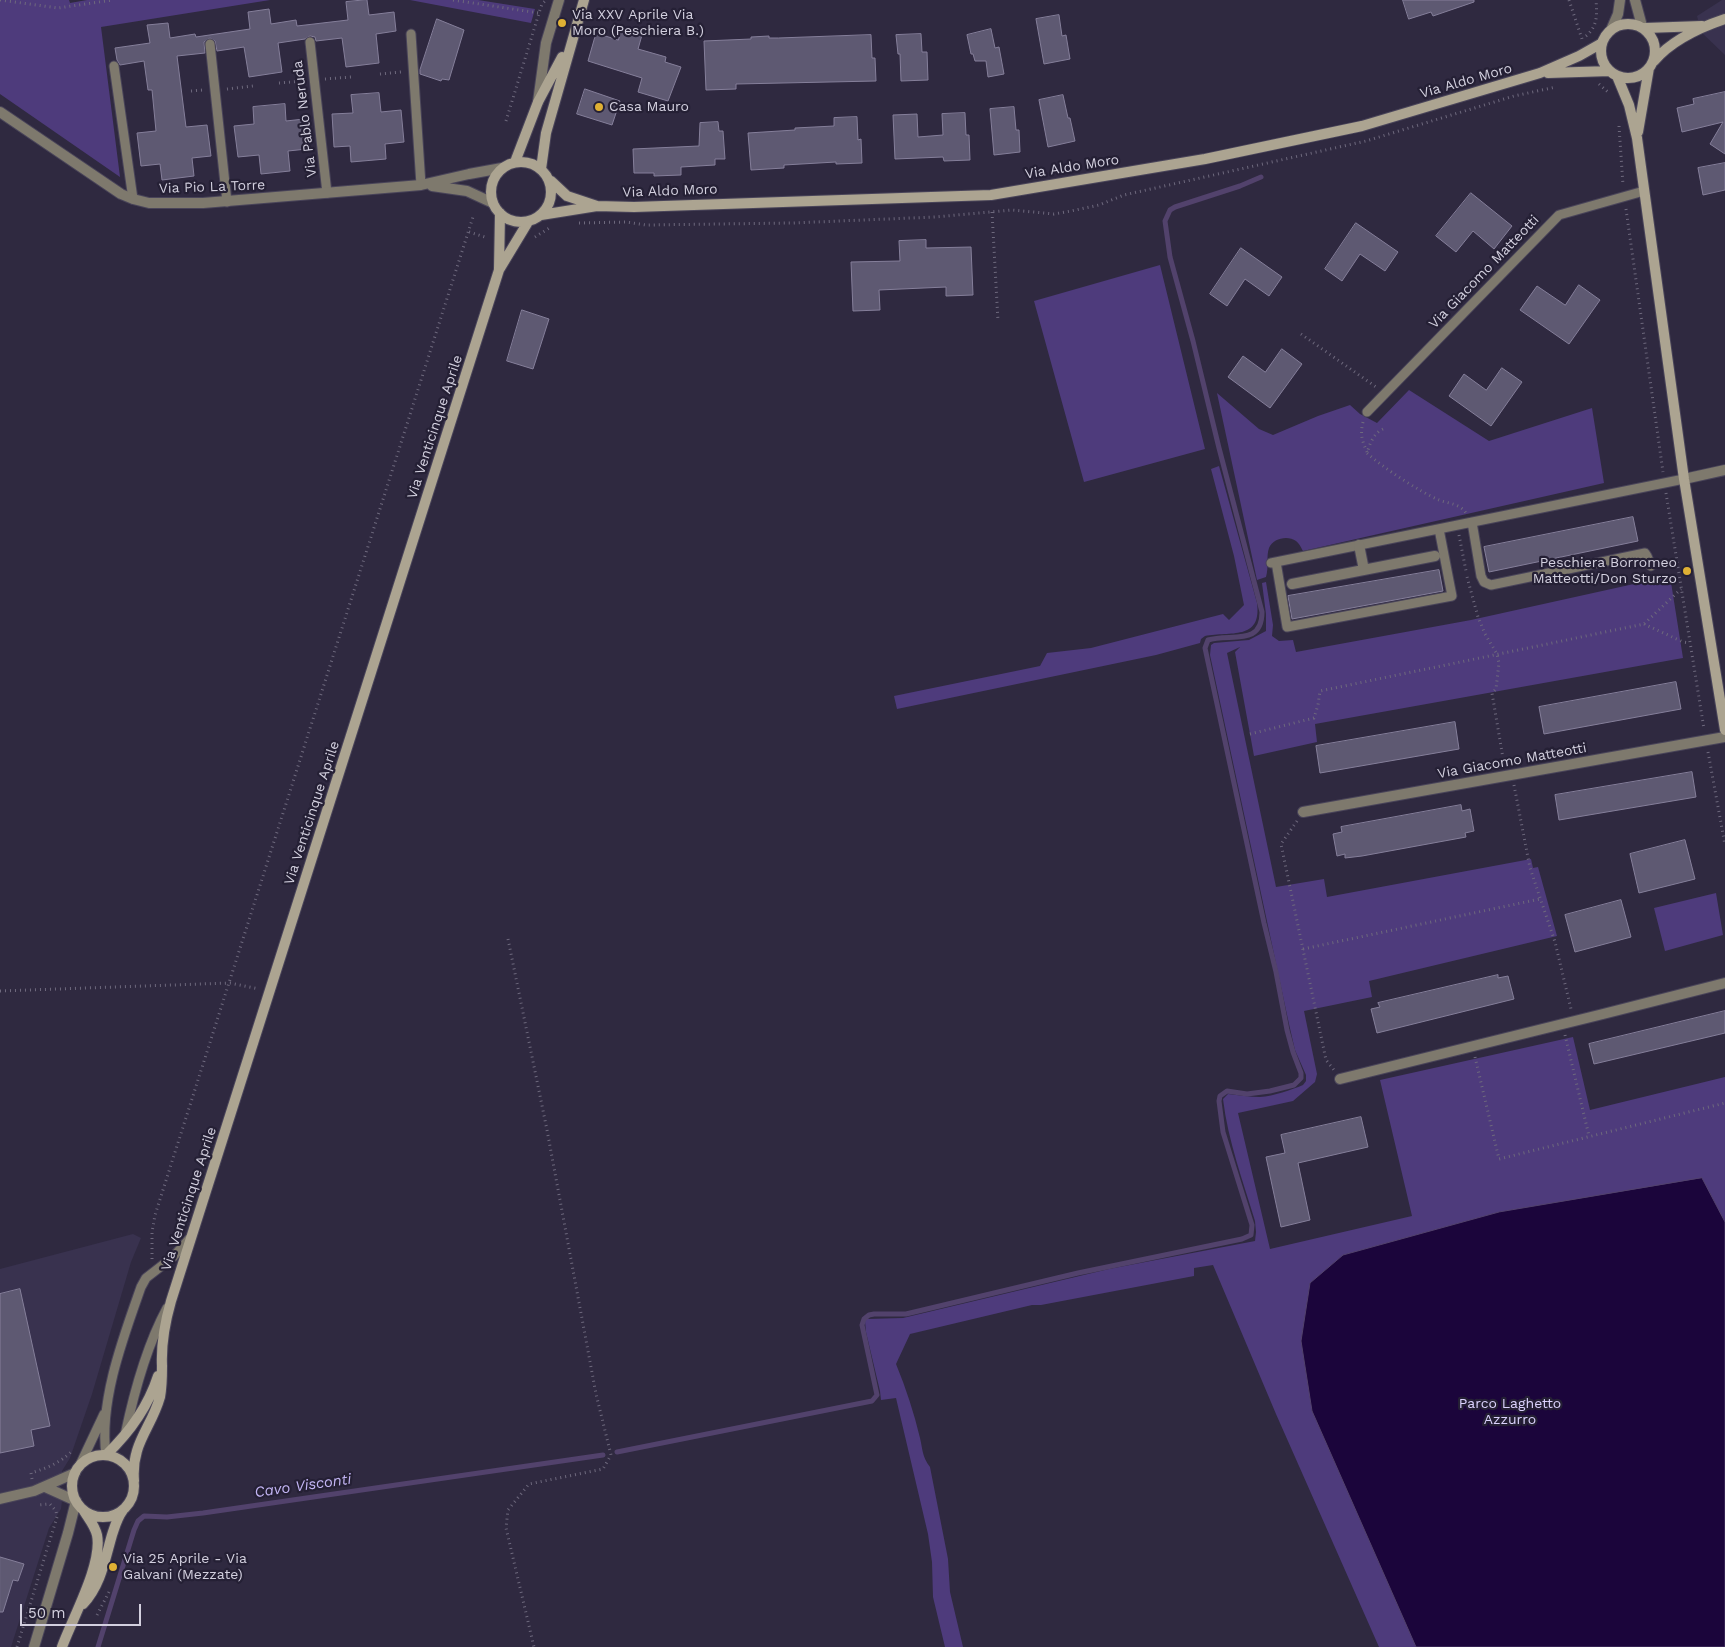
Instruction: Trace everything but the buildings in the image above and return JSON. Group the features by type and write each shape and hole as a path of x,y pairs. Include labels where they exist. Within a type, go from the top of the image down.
{"main road":[{"path":"541,169 546,133 584,0"},
{"path":"1613,73 1626,78 1634,78 1643,74 1670,45 1705,25 1725,19"},
{"path":"1705,25 1644,27 1624,24 1611,30 1602,42 1602,56 1605,65 1613,73 1632,113 1637,138 1684,479 1725,730"},
{"path":"1637,138 1655,45 1644,27"},
{"path":"515,162 538,102 571,41"},
{"name":"Via Aldo Moro","path":"541,215 598,206 991,195 1205,159 1362,126 1540,74 1579,56 1602,42"},
{"name":"Via Aldo Moro","path":"1540,74 1582,71 1613,73"},
{"path":"515,162 526,162 541,169 549,179 552,188 548,207 541,215 528,222 512,221 500,213 492,203 491,194 492,184 502,168 515,162"},
{"name":"Via Aldo Moro","path":"549,179 567,196 598,206"},
{"name":"Via Venticinque Aprile","path":"499,270 501,242 500,213"},
{"name":"Via Venticinque Aprile","path":"134,1481 136,1451 160,1396 165,1325 171,1302 499,270 528,222"},
{"name":"Via Venticinque Aprile","path":"106,1455 125,1436 146,1406 162,1366"},
{"path":"62,1647 68,1630 80,1608 96,1559 98,1544 92,1523 79,1505 72,1488 77,1470 91,1458 106,1455 123,1462 130,1470 134,1481 133,1495 117,1520 97,1585 91,1596 80,1608"},
{"path":"79,1505 90,1515 102,1517 113,1516 123,1510"}],"street":[{"path":"538,102 546,42 559,0"},
{"path":"1611,30 1618,14 1620,0"},
{"path":"1635,0 1644,27"},
{"name":"Via Pio La Torre","path":"0,112 106,185 121,194 149,203 227,202 421,185 502,168"},
{"name":"Via Pio La Torre","path":"421,185 458,189 492,203"},
{"path":"1684,479 1725,470"},
{"path":"1359,545 1364,570"},
{"path":"1292,584 1434,556"},
{"name":"Via Giacomo Matteotti","path":"1303,812 1725,737"},
{"path":"1340,1079 1574,1022 1725,982"},
{"path":"0,1498 45,1487 77,1470"},
{"path":"34,1647 68,1533 79,1505 45,1487"}],"lane":[{"path":"411,34 421,185"},
{"name":"Via Pablo Neruda","path":"310,42 327,193"},
{"path":"210,44 227,202"},
{"path":"114,66 133,199"},
{"name":"Via Giacomo Matteotti","path":"1367,412 1559,215 1644,191"},
{"path":"1439,529 1452,596 1287,627 1273,562 1684,479"},
{"path":"1471,522 1481,576 1484,582 1491,585 1645,553 1651,566"},
{"path":"77,1470 105,1411 115,1369 140,1287 146,1278 173,1257 193,1234"},
{"path":"125,1436 129,1415 152,1338 171,1302"},
{"path":"105,1411 106,1455"}],"path":[{"path":"0,0 58,8 113,0"},
{"path":"452,0 539,14"},
{"path":"506,121 543,2 548,0"},
{"path":"1569,0 1582,39"},
{"path":"1577,44 1591,32 1596,21 1596,0"},
{"path":"380,74 413,71"},
{"path":"991,195 998,321"},
{"path":"150,1262 153,1256 152,1232 155,1215 473,217"},
{"path":"1301,334 1385,394"},
{"path":"1367,412 1360,431 1367,453 1420,490 1439,500 1453,503 1462,508 1467,513 1471,522"},
{"path":"1367,453 1369,444 1378,431 1383,429"},
{"path":"1457,525 1469,589 1485,634 1497,654 1499,663 1496,689 1492,693 1509,776 1530,868 1555,942 1574,1022"},
{"path":"1250,734 1314,718 1320,691 1644,624 1682,588"},
{"path":"1644,624 1683,642 1690,642"},
{"path":"1303,812 1281,844 1326,1060 1340,1079"},
{"path":"1303,949 1540,899"},
{"path":"508,939 547,1130 596,1394 610,1455 603,1469 529,1484 508,1510 506,1528 534,1647"},
{"path":"0,991 230,983 270,991"},
{"path":"1562,1024 1589,1136"},
{"path":"1473,1046 1499,1159 1725,1103"},
{"path":"17,1647 56,1517 56,1512 50,1504 37,1505 31,1473 48,1468 60,1461 75,1448"}],"shaded area":[{"path":"1725,0 1725,55 1701,32 1697,16"},
{"name":"Parco Laghetto Azzurro","path":"1702,1178 1725,1222 1725,1647 1416,1647 1312,1411 1301,1341 1310,1283 1343,1255 1499,1212"},
{"path":"133,1234 141,1238 131,1262 92,1394 70,1458 62,1471 60,1487 61,1509 49,1528 11,1647 0,1647 0,1269"}],"green space":[{"path":"0,0 69,0 70,3 87,0 270,0 101,27 120,177 0,94"},
{"path":"410,0 478,0 535,9 531,23"},
{"path":"1160,265 1205,449 1084,482 1034,301"},
{"path":"1409,390 1489,441 1592,408 1604,483 1303,551 1293,539 1281,538 1269,548 1266,577 1257,580 1217,393 1259,429 1273,435 1350,405 1360,414 1377,423"},
{"path":"1219,466 1257,603 1257,615 1249,629 1242,632 1205,636 1201,639 1200,643 1156,655 897,709 894,696 1040,666 1047,653 1091,648 1223,614 1229,620 1244,605 1234,556 1211,469"},
{"name":"Parco Laghetto Azzurro","path":"1670,576 1683,658 1315,724 1317,742 1254,756 1235,652 1240,647 1227,653 1276,887 1324,879 1327,897 1531,859 1533,868 1538,867 1557,936 1369,981 1372,997 1304,1011 1317,1074 1315,1082 1293,1101 1238,1113 1270,1249 1412,1216 1380,1080 1573,1037 1590,1110 1725,1077 1725,1647 1379,1647 1276,1414 1213,1265 1194,1268 1194,1276 1041,1305 1032,1305 910,1334 896,1364 918,1429 924,1456 930,1467 948,1559 950,1592 963,1647 945,1647 933,1597 932,1562 928,1534 896,1398 881,1400 865,1321 867,1319 903,1318 1109,1269 1255,1241 1255,1221 1232,1146 1223,1099 1228,1094 1256,1097 1271,1095 1303,1085 1306,1081 1306,1075 1295,1050 1289,1024 1210,655 1211,645 1214,643 1249,640 1266,631 1262,583 1266,582 1273,625 1272,636 1279,641 1293,640 1296,652 1471,620"},
{"path":"1716,893 1723,935 1665,951 1654,908"}],"waterway":[{"path":"617,1452 872,1401 877,1395 862,1325 864,1319 869,1315 906,1314 1078,1273 1242,1239 1251,1235 1252,1225 1223,1132 1220,1096 1227,1091 1247,1094 1294,1085 1301,1078 1301,1073 1287,1030 1205,648 1208,640 1251,634 1257,630 1261,623 1262,612 1170,257 1165,221 1170,210 1175,207 1240,186 1261,177"},
{"name":"Cavo Visconti","path":"98,1647 134,1530 138,1521 144,1516 167,1517 203,1513 603,1455"}],"place":[{"name":"Via XXV Aprile Via Moro (Peschiera B.)","path":"562,23"},
{"name":"Casa Mauro","path":"599,107"},
{"name":"Peschiera Borromeo Matteotti/Don Sturzo","path":"1687,571"},
{"name":"Via 25 Aprile - Via Galvani (Mezzate)","path":"113,1567"}]}
